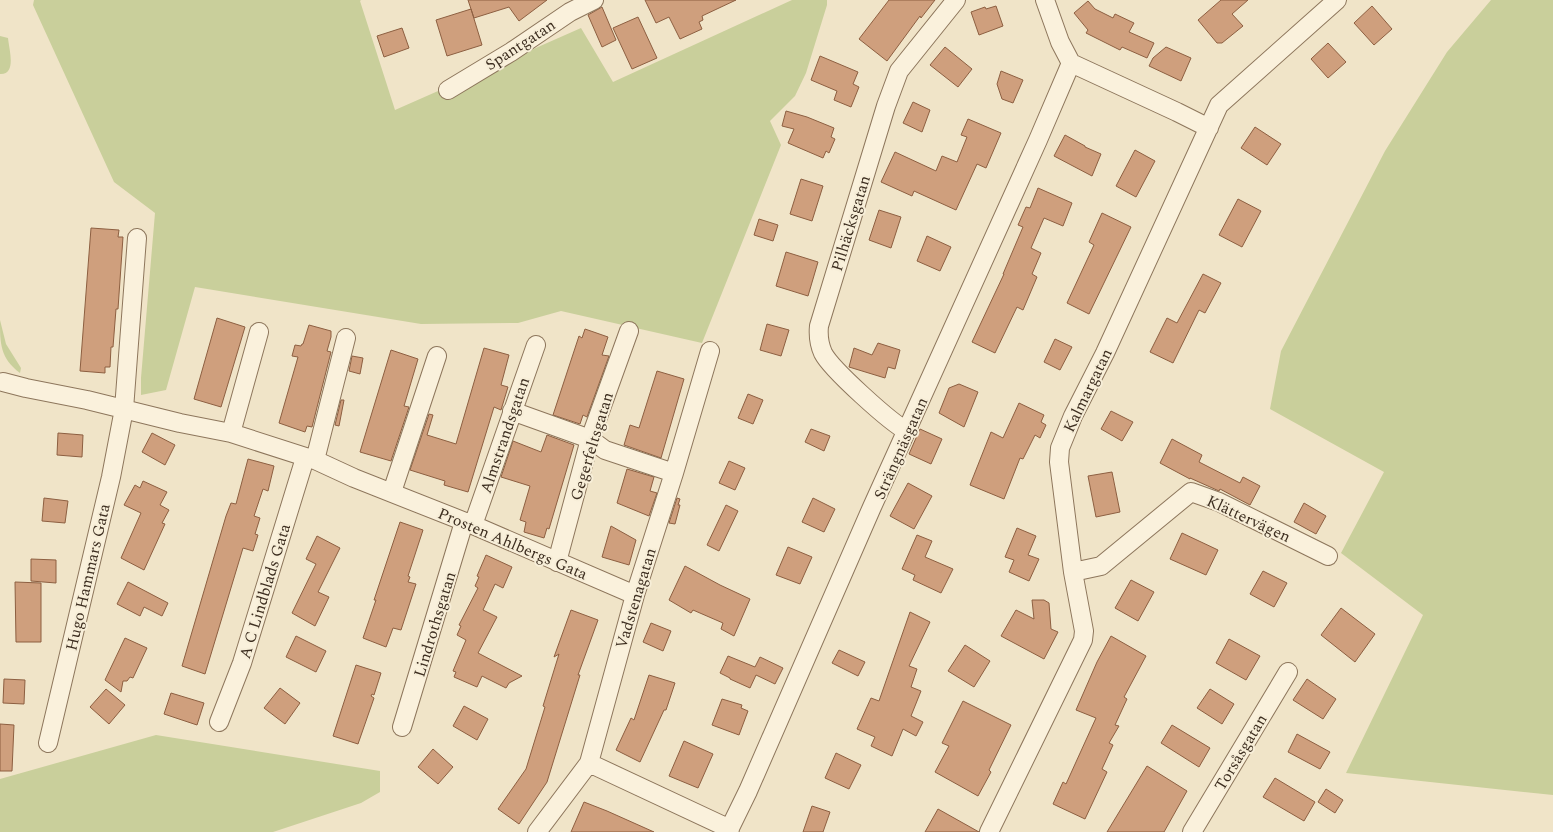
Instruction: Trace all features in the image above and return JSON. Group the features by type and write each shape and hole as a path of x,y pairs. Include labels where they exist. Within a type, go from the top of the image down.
{"street":[{"name":"Spantgatan","path":"448,90 511,52 570,12 594,0"},
{"name":"Pilhäcksgatan","path":"907,431 899,427 878,409 823,354 818,339 819,326 886,106 899,71 956,0"},
{"path":"1045,0 1060,42 1071,63 1208,128"},
{"name":"Kalmargatan","path":"989,832 1083,640 1084,631 1073,572 1059,462 1060,448 1073,416 1105,353 1220,105 1337,0"},
{"name":"Strängnäsgatan","path":"729,831 1071,63"},
{"path":"124,409 137,238"},
{"name":"Gegerfeltsgatan","path":"557,562 590,439 629,331"},
{"path":"231,433 259,332"},
{"path":"310,459 346,338"},
{"name":"Almstrandsgatan","path":"469,523 536,345"},
{"name":"Vadstenagatan","path":"537,832 589,763 634,595 674,473 710,351"},
{"path":"392,492 437,356"},
{"name":"Prosten Ahlbergs Gata","path":"1,382 231,433 310,459 469,523 634,595"},
{"name":"Hugo Hammars Gata","path":"48,743 111,477 124,409"},
{"path":"512,412 590,439 605,450 674,473"},
{"name":"A C Lindblads Gata","path":"219,722 242,663 310,459"},
{"name":"Klättervägen","path":"1073,572 1101,566 1190,492 1219,502 1328,556"},
{"name":"Lindrothsgatan","path":"402,727 469,523"},
{"name":"Torsåsgatan","path":"1192,832 1288,672"},
{"path":"589,763 729,831"}],"green space":[{"path":"34,0 361,0 395,110 581,28 613,82 792,0 827,0 827,5 806,73 795,96 770,121 781,145 702,343 561,311 518,323 421,324 195,287 166,390 141,395 155,213 114,182 33,5"},
{"path":"1491,0 1553,0 1553,795 1346,773 1423,615 1341,553 1384,472 1270,409 1281,351 1385,151 1447,52"},
{"path":"0,36 8,38 11,60 9,70 0,74"},
{"path":"0,320 6,344 21,368 20,373 8,362 2,349"},
{"path":"156,735 380,771 380,792 361,803 273,832 0,832 0,779"}],"building":[{"path":"468,0 547,0 519,21 509,7 474,18"},
{"path":"645,0 736,0 702,16 703,20 699,22 702,29 680,39 669,17 656,23"},
{"path":"889,0 935,0 921,18 920,16 887,61 859,39"},
{"path":"1221,0 1248,0 1232,14 1243,26 1222,43 1217,43 1198,20"},
{"path":"1088,1 1095,9 1113,18 1115,14 1134,23 1129,32 1154,43 1147,58 1122,47 1120,50 1086,33 1088,30 1074,13"},
{"path":"996,6 1003,26 979,35 971,12 985,7 986,9"},
{"path":"1372,6 1392,29 1374,45 1354,23"},
{"path":"602,7 616,40 602,47 588,15"},
{"path":"471,9 482,45 447,56 436,20"},
{"path":"638,17 657,58 632,69 613,28"},
{"path":"402,28 409,48 384,57 377,36"},
{"path":"1328,43 1346,62 1328,78 1311,59"},
{"path":"945,47 972,69 958,87 930,65"},
{"path":"1166,47 1191,58 1181,81 1149,66 1153,58"},
{"path":"820,56 858,72 853,84 859,87 851,107 834,100 837,91 811,80"},
{"path":"1001,71 1023,80 1013,103 1002,99 997,84"},
{"path":"913,102 930,110 922,132 903,123"},
{"path":"786,111 834,128 831,137 835,139 829,153 826,151 823,158 788,143 794,129 782,126"},
{"path":"968,119 1001,133 986,168 977,164 956,210 914,191 912,196 881,182 895,152 936,171 942,156 957,162 967,137 961,135"},
{"path":"1255,127 1281,144 1267,165 1241,148"},
{"path":"1065,135 1101,154 1092,176 1054,156"},
{"path":"1135,150 1155,161 1136,197 1116,186"},
{"path":"801,179 823,186 812,221 790,214"},
{"path":"1038,188 1072,203 1063,226 1044,218 1031,248 1041,253 1032,274 1037,277 1023,310 1017,307 995,353 972,342 1004,274 1023,227 1018,225 1026,207 1030,208"},
{"path":"1238,199 1261,211 1242,247 1219,235"},
{"path":"879,210 901,217 891,248 869,240"},
{"path":"1102,213 1131,227 1089,314 1067,303 1094,245 1089,242"},
{"path":"759,219 778,225 773,241 754,235"},
{"path":"91,228 119,230 118,237 123,237 118,309 116,309 113,347 111,347 110,367 105,367 105,373 80,371"},
{"path":"927,236 951,247 940,271 917,261"},
{"path":"786,252 818,262 808,296 776,286"},
{"path":"1203,274 1221,283 1205,313 1199,310 1173,363 1150,352 1167,318 1177,323"},
{"path":"217,318 245,327 221,407 194,399"},
{"path":"767,324 789,330 781,356 760,350"},
{"path":"309,325 331,331 327,351 331,352 312,427 307,426 305,432 279,423 298,357 292,356 295,345 301,346 303,344"},
{"path":"585,329 608,337 602,355 609,356 587,417 583,415 580,424 553,415 579,336 582,338"},
{"path":"1055,339 1072,347 1060,370 1044,362"},
{"path":"878,343 900,350 895,369 888,367 885,378 849,367 854,348 872,355"},
{"path":"484,348 509,355 501,385 508,387 501,410 494,407 468,492 444,485 445,481 410,470 429,414 433,415 427,435 456,444"},
{"path":"391,350 418,359 404,406 409,407 391,461 360,452"},
{"path":"352,356 363,358 360,374 349,371"},
{"path":"657,371 684,379 661,458 624,445 630,425 639,428"},
{"path":"959,384 978,392 964,427 939,413 949,388"},
{"path":"748,394 763,400 753,424 738,418"},
{"path":"341,400 344,400 339,426 335,425"},
{"path":"1019,403 1044,415 1041,422 1046,425 1040,438 1035,435 1023,459 1020,458 1004,499 970,485 991,432 1003,438"},
{"path":"1111,411 1133,422 1122,441 1101,429"},
{"path":"811,429 830,436 824,451 805,442"},
{"path":"920,429 942,439 931,464 909,454"},
{"path":"58,433 83,435 82,457 57,455"},
{"path":"152,433 175,445 165,465 142,452"},
{"path":"547,435 574,445 549,529 547,528 544,538 524,532 526,522 520,520 530,486 501,477 513,441 541,452"},
{"path":"1172,439 1202,455 1199,462 1240,483 1243,477 1260,486 1250,505 1220,489 1219,491 1190,479 1160,463"},
{"path":"248,459 274,466 268,491 263,489 254,516 260,518 255,534 258,535 253,551 243,548 205,674 182,666 226,516 231,503 236,504"},
{"path":"729,461 745,468 735,490 719,483"},
{"path":"627,469 654,477 650,491 657,493 649,516 617,503"},
{"path":"1112,472 1120,512 1096,517 1088,476"},
{"path":"143,481 167,492 160,505 169,510 162,523 165,524 144,570 121,558 141,513 124,505 135,485 140,488"},
{"path":"908,483 932,496 914,529 890,516"},
{"path":"44,498 68,501 65,523 42,521"},
{"path":"677,498 680,499 678,505 680,505 675,524 669,523"},
{"path":"813,498 835,509 824,532 802,522"},
{"path":"1304,503 1326,516 1316,534 1294,522"},
{"path":"726,505 738,511 719,551 707,545"},
{"path":"400,522 423,530 408,576 410,577 408,582 416,584 401,630 393,628 386,647 363,638"},
{"path":"611,526 636,540 629,565 602,557"},
{"path":"1017,528 1036,536 1028,555 1039,559 1029,581 1009,572 1014,560 1005,557"},
{"path":"1182,533 1218,550 1206,575 1170,559"},
{"path":"917,535 932,541 925,557 953,569 941,593 913,580 915,575 902,569"},
{"path":"317,536 340,548 318,592 329,597 315,626 292,613 316,564 306,559"},
{"path":"788,547 812,557 800,584 776,575"},
{"path":"486,555 512,567 503,588 495,584 483,610 497,617 478,653 522,676 509,683 506,688 482,676 477,687 454,677 456,672 453,671 466,640 457,635 461,626 459,625 478,588 475,586 479,577 477,576"},
{"path":"31,559 56,560 56,583 31,581"},
{"path":"685,566 750,599 734,636 721,629 723,623 693,610 691,613 669,600"},
{"path":"1263,571 1287,583 1274,607 1250,594"},
{"path":"1131,580 1154,592 1138,621 1115,608"},
{"path":"15,582 41,583 41,642 16,642"},
{"path":"128,582 168,603 162,616 144,607 140,616 117,604"},
{"path":"1032,600 1044,600 1049,603 1051,629 1058,632 1044,659 1001,636 1016,610 1034,619"},
{"path":"1341,608 1375,634 1355,662 1321,635"},
{"path":"571,610 598,620 578,675 580,675 547,782 519,824 498,809 526,769 559,654 554,657"},
{"path":"910,612 930,622 909,666 917,669 911,687 921,691 911,716 923,722 916,736 903,729 892,756 871,746 875,737 857,729 871,698 879,701"},
{"path":"651,623 671,631 663,651 643,642"},
{"path":"296,636 326,651 316,672 286,657"},
{"path":"1111,636 1146,656 1124,697 1127,699 1115,725 1119,726 1109,743 1113,745 1102,769 1107,772 1085,819 1053,804 1063,782 1066,784 1096,718 1076,710 1097,662"},
{"path":"125,638 147,648 133,678 130,677 127,681 123,681 121,692 105,680"},
{"path":"1229,639 1260,656 1246,680 1216,663"},
{"path":"965,645 990,661 974,687 948,671"},
{"path":"839,650 865,662 858,676 832,663"},
{"path":"728,656 755,667 760,657 783,668 775,684 756,675 750,688 720,673"},
{"path":"356,665 381,673 374,695 372,694 371,696 374,698 358,744 333,736"},
{"path":"649,675 675,683 666,710 664,710 640,762 616,750 631,718 634,720"},
{"path":"4,679 25,680 24,704 3,703"},
{"path":"1307,679 1336,699 1323,719 1293,700"},
{"path":"280,688 300,703 285,724 264,708"},
{"path":"106,689 125,705 109,724 90,707"},
{"path":"1210,689 1234,704 1222,724 1197,708"},
{"path":"171,693 204,703 197,725 164,714"},
{"path":"722,699 742,705 741,708 748,711 739,735 712,725"},
{"path":"963,701 1011,725 989,770 991,772 978,796 935,772 949,746 942,743"},
{"path":"464,706 488,719 477,740 453,726"},
{"path":"0,724 14,725 12,771 0,771"},
{"path":"1172,725 1210,748 1199,767 1161,743"},
{"path":"1297,734 1330,752 1320,769 1288,752"},
{"path":"684,741 713,754 698,788 669,776"},
{"path":"433,749 453,767 438,784 418,767"},
{"path":"836,753 861,765 849,789 825,778"},
{"path":"1147,766 1187,791 1164,832 1107,832"},
{"path":"1275,778 1315,802 1304,821 1263,797"},
{"path":"1326,789 1343,800 1335,813 1318,802"},
{"path":"584,802 607,811 654,832 571,832"},
{"path":"812,806 830,812 823,832 803,832"},
{"path":"938,809 979,832 925,832"}]}
